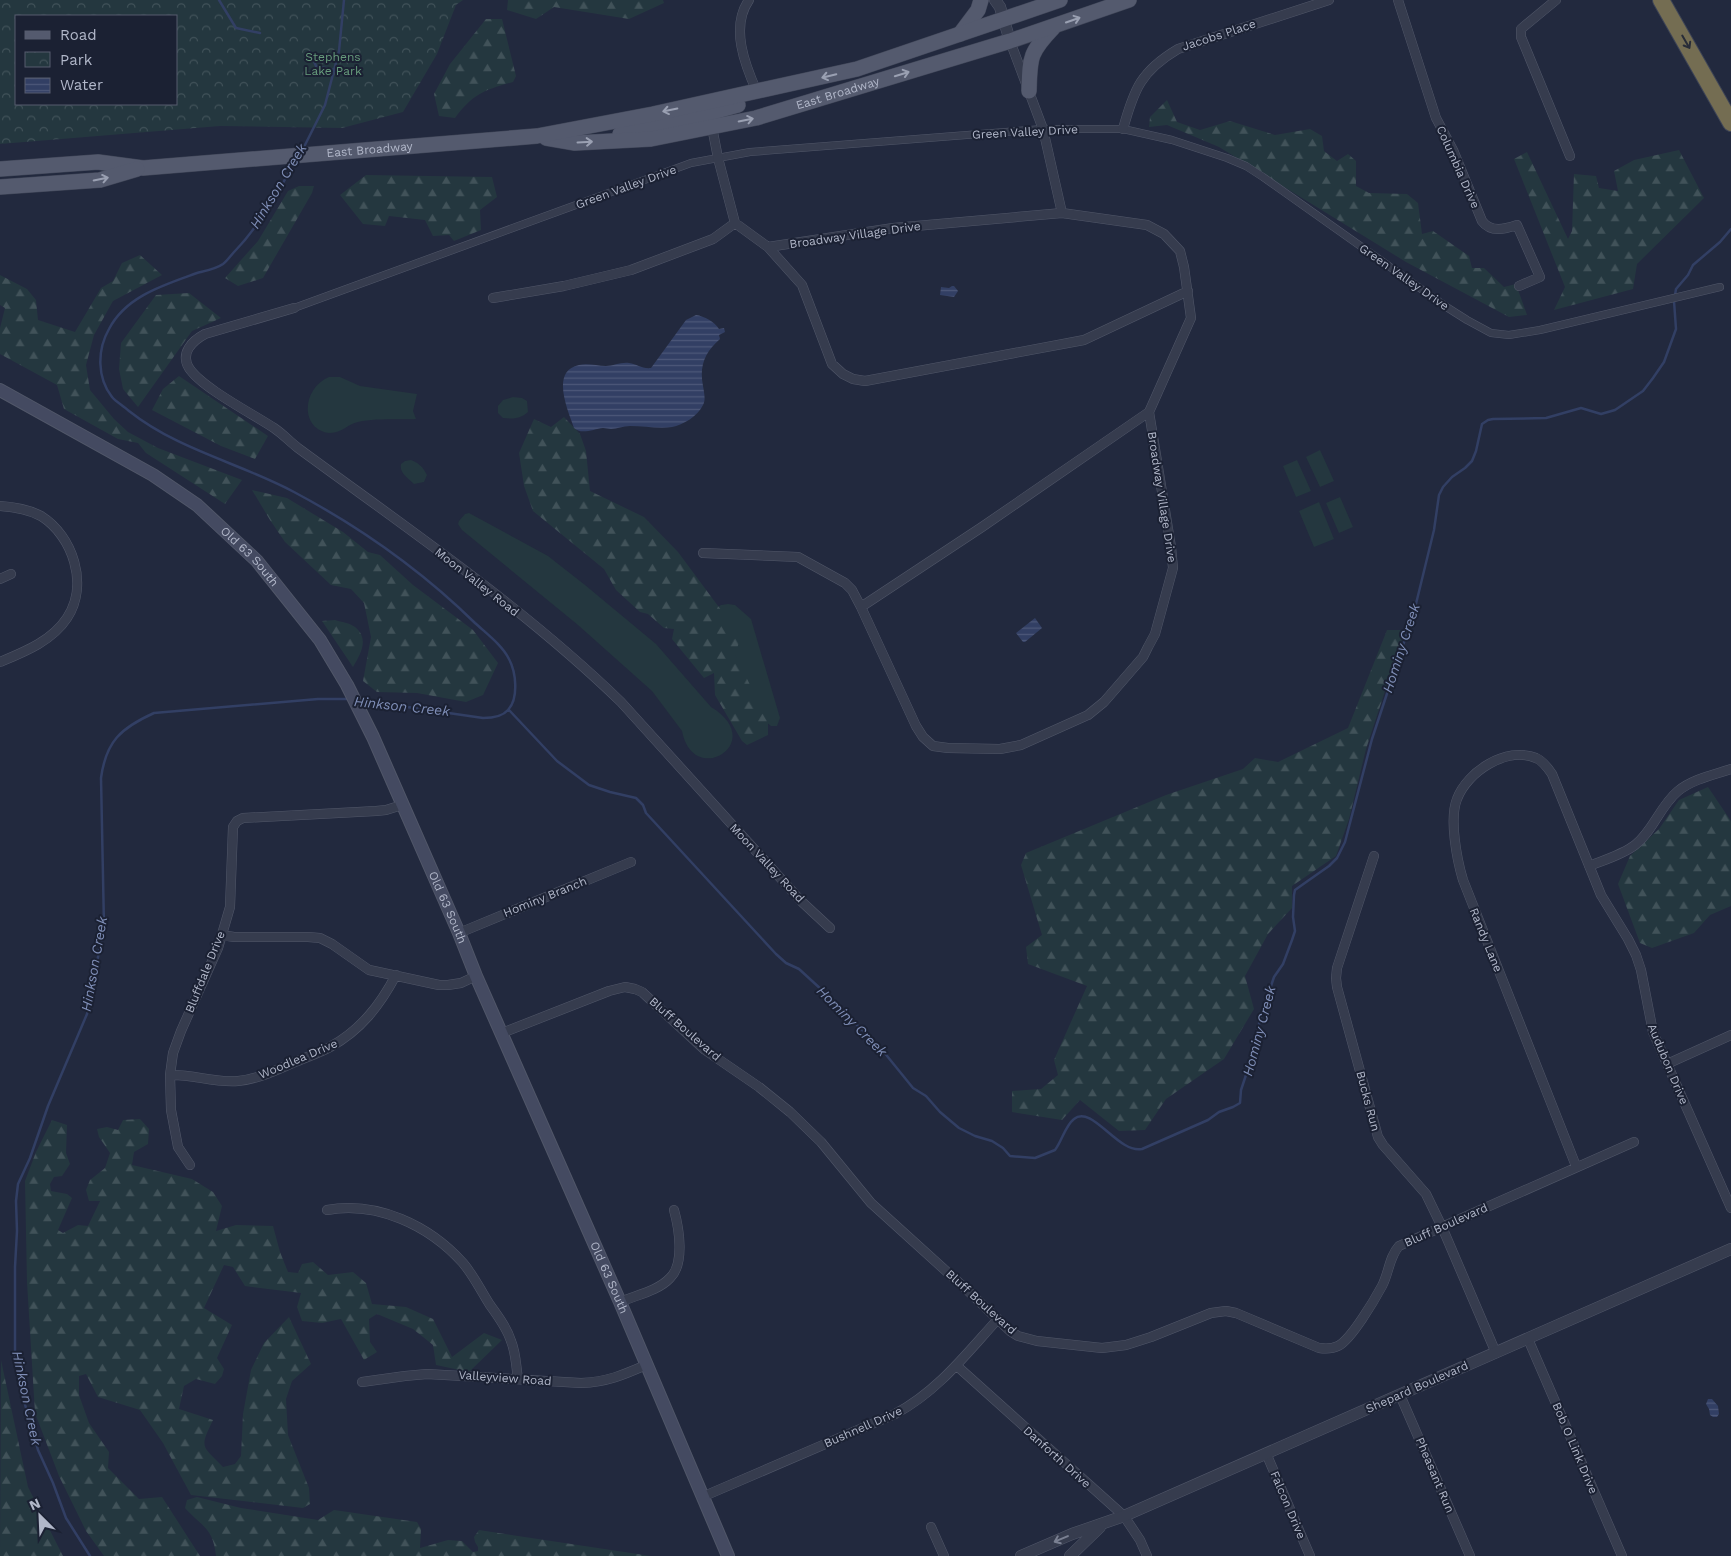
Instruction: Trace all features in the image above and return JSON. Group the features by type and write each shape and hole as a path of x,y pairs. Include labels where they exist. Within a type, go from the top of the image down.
{"highway":[{"path":"1662,0 1731,123"}],"main road":[{"path":"959,35 975,14 981,0"},
{"name":"East Broadway","path":"0,187 100,180 143,168 537,136 757,92 857,69 959,35 1000,7 1060,0"},
{"name":"East Broadway","path":"537,136 575,143 651,139 756,118 1010,41 1129,0"},
{"path":"1029,91 1030,62 1034,50 1054,26"},
{"path":"611,141 623,132 678,122 752,102 757,92"},
{"name":"East Broadway","path":"0,172 98,162 143,168"},
{"name":"Old 63 South","path":"0,390 153,475 197,505 257,561 320,640 334,662 373,737 620,1302 728,1556"}],"street":[{"path":"749,0 740,18 740,39 757,92"},
{"name":"Jacobs Place","path":"1124,130 1130,104 1138,86 1147,72 1159,60 1178,49 1329,0"},
{"name":"Columbia Drive","path":"1398,0 1436,118 1453,150 1482,221 1492,229 1517,225 1540,277 1519,286"},
{"path":"1556,0 1520,29 1521,37 1570,156"},
{"path":"1000,7 1010,41 1043,129 1062,213"},
{"path":"493,298 564,286 631,270 713,239 736,223 718,158 712,127"},
{"name":"Green Valley Drive","path":"294,308 691,163 750,152 1043,129 1124,130 1172,140 1246,166 1448,308 1491,332 1509,334 1540,330 1720,287"},
{"name":"Broadway Village Drive","path":"768,247 892,228 1062,213 1147,225 1164,234 1180,251 1191,318 1149,412 982,527 861,607"},
{"name":"Broadway Village Drive","path":"736,223 768,247 802,286 832,364 843,374 853,379 866,381 1084,340 1188,291"},
{"name":"Moon Valley Road","path":"294,308 204,334 188,348 186,356 188,366 199,379 276,430 471,576 592,675 621,702 802,902 830,928"},
{"name":"Broadway Village Drive","path":"703,553 798,557 845,583 852,590 861,607 916,726 923,737 933,746 948,748 1000,749 1021,746 1088,715 1104,702 1143,657 1155,634 1173,568 1149,412"},
{"path":"0,506 22,508 46,520 65,540 71,552 77,582 71,610 59,628 40,643 0,662"},
{"path":"0,579 11,574"},
{"name":"Randy Lane","path":"1536,758 1518,755 1503,757 1473,776 1461,789 1456,801 1454,815 1457,859 1462,880 1576,1166"},
{"name":"Audubon Drive","path":"1536,758 1552,774 1607,906 1636,955 1641,970 1653,1032 1731,1208"},
{"path":"1589,866 1634,846 1649,832 1677,792 1685,786 1698,779 1731,769"},
{"name":"Bluffdale Drive","path":"190,1166 178,1147 171,1110 170,1075 173,1053 222,935 231,897 232,831 237,821 251,817 376,811 402,805"},
{"name":"Bucks Run","path":"1374,856 1338,968 1337,987 1378,1137 1426,1194 1496,1353"},
{"name":"Hominy Branch","path":"459,933 631,862"},
{"path":"222,935 234,937 320,938 332,944 369,970 440,985 461,983 476,976"},
{"name":"Woodlea Drive","path":"170,1075 178,1074 220,1081 245,1080 267,1074 328,1048 344,1039 371,1015 396,975"},
{"name":"Bluff Boulevard","path":"502,1033 609,991 625,987 642,992 705,1050 759,1087 790,1112 821,1142 871,1203 1010,1331 1024,1338 1102,1348 1126,1345 1211,1313 1226,1311 1236,1313 1310,1345 1331,1349 1345,1341 1358,1324 1383,1285 1396,1249 1576,1166 1634,1142"},
{"path":"1667,1064 1731,1035"},
{"path":"326,1210 351,1207 392,1215 419,1228 449,1249 470,1273 509,1334 514,1348 518,1378"},
{"path":"620,1302 662,1284 674,1274 678,1265 680,1248 678,1225 674,1210"},
{"name":"Shepard Boulevard","path":"1021,1556 1072,1534 1124,1516 1731,1249"},
{"name":"Bushnell Drive","path":"702,1497 895,1414 926,1395 956,1366 998,1319"},
{"name":"Bob O Link Drive","path":"1528,1339 1622,1556"},
{"name":"Valleyview Road","path":"362,1382 427,1374 581,1383 610,1380 646,1365"},
{"name":"Danforth Drive","path":"956,1366 1124,1516 1140,1540 1147,1556"},
{"name":"Pheasant Run","path":"1400,1395 1470,1556"},
{"name":"Falcon Drive","path":"1266,1453 1310,1556"},
{"name":"Shepard Boulevard","path":"1070,1556 1103,1524"},
{"path":"931,1527 944,1556"}],"green space":[{"name":"Stephens Lake Park","path":"0,0 463,0 456,5 437,54 403,112 342,128 220,126 0,144"},
{"path":"508,0 663,0 664,3 629,19 554,7 536,19 507,10"},
{"path":"486,19 502,19 516,76 513,82 494,88 474,98 455,118 439,116 434,94 450,64"},
{"path":"1167,100 1177,122 1200,130 1230,121 1275,135 1310,129 1322,136 1324,151 1337,161 1348,154 1356,161 1356,186 1369,193 1407,194 1418,203 1422,234 1433,231 1469,256 1472,268 1484,268 1504,287 1516,284 1527,315 1509,317 1406,262 1219,147 1167,125 1149,127 1150,117"},
{"path":"1679,150 1704,198 1637,264 1633,289 1554,310 1565,287 1514,159 1527,152 1568,239 1572,231 1574,174 1596,176 1599,188 1618,191 1614,171 1634,160"},
{"path":"366,175 492,177 497,197 480,210 481,230 454,241 449,235 433,236 425,220 389,216 385,226 363,224 340,195"},
{"path":"299,186 314,186 312,193 263,278 238,286 225,278 258,241 288,191"},
{"path":"140,255 162,275 113,301 94,335 86,365 90,390 114,419 128,432 158,448 242,480 225,504 146,453 138,443 118,439 64,409 57,385 0,354 0,328 5,308 0,305 0,275 27,289 36,300 38,320 75,332 101,288 113,281 122,263"},
{"path":"189,293 221,318 192,331 138,407 123,389 119,369 121,343 156,295"},
{"path":"179,376 268,436 255,459 221,446 152,410 163,389"},
{"path":"329,377 340,377 360,386 417,394 413,411 416,419 364,421 354,423 334,433 320,430 313,425 309,417 309,399 313,390"},
{"path":"513,397 522,398 527,401 528,412 516,418 503,418 498,413 498,406 503,400"},
{"path":"564,417 580,434 586,451 590,491 644,517 678,552 741,637 735,654 768,722 768,735 747,745 742,741 715,695 714,673 704,678 672,639 674,629 664,628 648,614 640,612 616,590 604,569 533,511 524,486 519,453 534,419 551,427"},
{"path":"1320,450 1334,481 1320,487 1306,457"},
{"path":"411,460 419,464 427,475 424,482 414,484 403,473 401,464"},
{"path":"1297,460 1311,491 1296,497 1283,466"},
{"path":"252,490 287,498 343,532 368,552 380,555 413,585 473,630 498,663 483,695 466,702 417,693 377,692 363,681 371,637 364,603 351,589 331,585 285,542"},
{"path":"1340,497 1353,527 1339,533 1326,503"},
{"path":"1319,502 1334,539 1314,547 1299,511"},
{"path":"469,513 548,556 656,644 711,707 727,720 732,734 730,745 722,754 711,758 699,757 689,748 682,731 652,691 578,625 462,530 458,524 459,521 465,514"},
{"path":"721,605 735,605 751,619 780,718 777,726 771,726 766,722 714,610"},
{"path":"335,620 355,627 362,637 362,647 353,667 322,621"},
{"path":"1387,630 1405,630 1366,749 1349,819 1336,856 1292,886 1292,908 1268,934 1245,976 1254,1009 1224,1059 1166,1099 1145,1130 1119,1131 1080,1100 1062,1120 1012,1112 1012,1091 1041,1089 1058,1075 1054,1060 1087,986 1028,964 1026,947 1042,935 1021,865 1026,853 1166,795 1243,769 1255,758 1278,762 1348,728"},
{"path":"1708,787 1731,821 1731,906 1710,915 1694,933 1652,948 1640,943 1618,884 1630,856 1659,829 1679,800"},
{"path":"140,1119 149,1129 148,1144 134,1152 132,1165 192,1179 213,1192 222,1206 216,1231 236,1225 273,1226 288,1272 298,1273 302,1264 313,1262 328,1275 353,1272 366,1283 372,1304 406,1307 433,1319 452,1357 484,1333 502,1340 469,1372 436,1365 433,1345 413,1329 377,1314 369,1319 370,1342 377,1352 364,1360 341,1319 322,1323 302,1321 297,1307 301,1293 245,1286 233,1267 224,1265 204,1308 232,1325 217,1358 224,1369 222,1376 215,1384 196,1379 184,1386 179,1409 213,1420 204,1442 207,1450 223,1467 235,1464 241,1456 243,1414 251,1370 264,1343 289,1317 311,1364 292,1381 286,1399 288,1435 309,1488 310,1504 303,1508 191,1495 163,1443 140,1410 98,1397 86,1374 79,1376 79,1395 89,1423 109,1452 108,1468 139,1499 162,1497 200,1556 104,1556 86,1531 59,1476 35,1413 27,1282 25,1181 36,1152 52,1120 67,1125 66,1153 70,1164 62,1176 54,1177 50,1184 51,1191 67,1194 72,1198 58,1230 63,1233 78,1225 88,1226 100,1201 89,1201 86,1190 90,1180 105,1168 110,1153 99,1137 97,1129 107,1127 118,1130 123,1120"},
{"path":"1,1360 28,1487 63,1556 0,1556"},
{"path":"197,1497 241,1508 318,1520 334,1510 417,1522 421,1529 420,1548 448,1540 462,1541 473,1552 478,1551 474,1537 479,1530 651,1556 216,1556 215,1546 206,1528 185,1508 187,1500"}],"water":[{"path":"952,286 958,291 954,297 940,295 941,287 949,288"},
{"path":"696,315 709,320 719,329 724,328 725,332 719,335 720,339 710,349 704,360 702,379 704,401 701,409 694,416 681,424 667,428 625,426 613,429 603,428 580,431 574,428 563,392 565,375 570,369 582,364 606,366 626,363 651,368 686,320"},
{"path":"1035,618 1042,628 1023,642 1016,633"},
{"path":"1708,1399 1712,1399 1718,1406 1719,1414 1717,1417 1710,1415 1706,1404"}],"waterway":[{"path":"219,0 236,28 260,33"},
{"name":"Hinkson Creek","path":"303,149 325,105 339,51 344,0"},
{"path":"310,52 316,66 334,70"},
{"name":"Hinkson Creek","path":"295,162 260,220 225,263 159,287 125,308 116,318 105,337 102,346 101,373 112,397 148,424 189,446 294,492 343,520 389,551 434,586 498,644 509,659 515,678 514,699 511,705 506,712 500,716 493,717 483,718 359,700"},
{"name":"Hominy Creek","path":"509,710 557,761 589,785 636,798 643,805 646,813 776,954 786,963 799,969 823,991 883,1051 913,1088 926,1096 940,1112 959,1128 975,1136 992,1141 1003,1148 1010,1156 1035,1158 1055,1150 1071,1122 1081,1116 1097,1123 1115,1138 1133,1149 1142,1149 1208,1120 1219,1112 1240,1103 1241,1090 1254,1051 1260,1019 1274,977 1283,964 1295,931 1293,917 1295,890 1329,866 1337,858 1345,842 1372,739 1414,612 1434,530 1439,495 1452,477 1472,461 1482,424 1493,419 1546,418 1581,408 1601,414 1615,410 1643,391 1664,362 1676,329 1674,301 1676,289 1688,275 1693,265 1720,242 1731,229"},
{"name":"Hinkson Creek","path":"90,1556 66,1518 38,1450 24,1401 15,1355 16,1201 18,1184 30,1158 48,1106 87,1014 104,926 101,778 103,765 111,745 117,737 132,724 154,713 318,699 348,699"}]}
